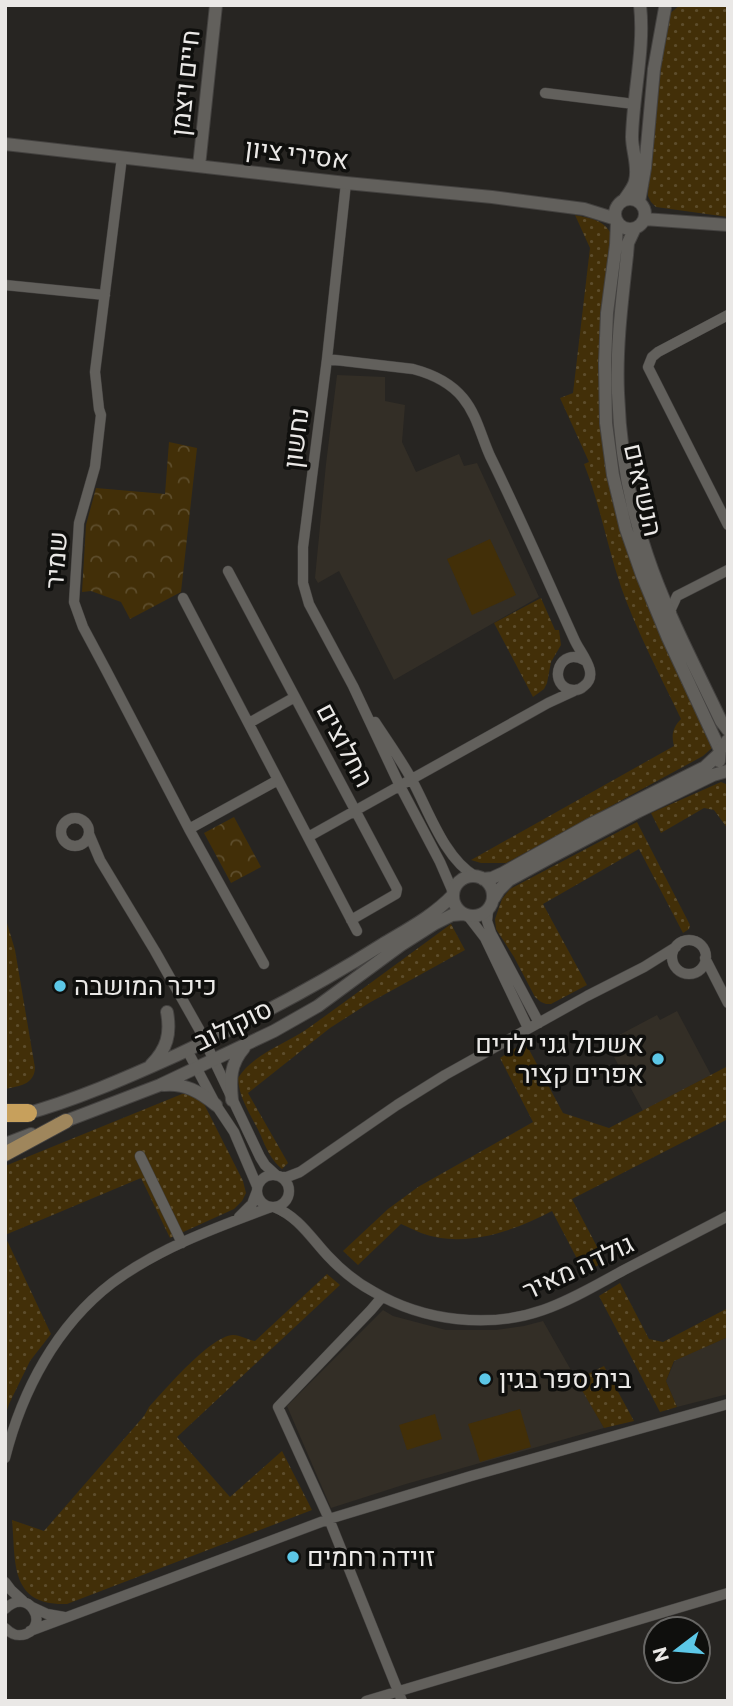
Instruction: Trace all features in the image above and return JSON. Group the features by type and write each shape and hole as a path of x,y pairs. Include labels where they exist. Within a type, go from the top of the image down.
{"highway":[{"path":"5,1113 28,1113"}],"main road":[{"path":"5,1154 66,1121"}],"street":[{"name":"חיים ויצמן","path":"200,166 216,5"},
{"path":"639,202 645,168 654,69 668,7 656,9 642,5 632,141 636,163 635,182 615,210 616,220 623,227 640,224 728,225"},
{"path":"545,93 634,104"},
{"name":"אסירי ציון","path":"5,144 584,209 616,220"},
{"name":"שמיר","path":"122,157 95,372 101,415 94,467 79,523 74,602 83,627 264,964"},
{"name":"נחשון","path":"346,183 303,547 303,583 309,604 353,686 453,893"},
{"path":"622,201 634,199 639,202 644,209 640,224"},
{"name":"אסירי ציון","path":"584,209 604,207 622,201"},
{"name":"הנשיאים","path":"616,220 604,363 606,423 613,475 626,529 646,585 668,638 722,748 721,765 727,772"},
{"name":"הנשיאים","path":"640,224 628,243 619,338 618,391 622,449 632,504 647,556 671,614 721,721 728,730"},
{"path":"5,285 105,295"},
{"path":"728,315 658,352 652,357 648,367 728,525"},
{"path":"308,837 545,705 586,685 590,670 475,418 462,397 453,387 424,372 327,359"},
{"path":"671,614 677,596 728,570"},
{"name":"החלוצים","path":"228,571 397,888 396,894 351,920"},
{"path":"661,592 677,596"},
{"path":"183,598 356,931"},
{"path":"566,659 571,643 568,626"},
{"path":"545,705 555,692 560,664 574,657 584,660"},
{"path":"559,679 565,687 576,690"},
{"name":"נחשון","path":"353,686 412,779 448,848 461,866 479,877"},
{"path":"249,723 295,697"},
{"path":"528,1028 485,938 454,904 453,893 458,882 463,878 503,873 589,825 705,767 722,748"},
{"path":"539,1023 487,921 488,911 499,890 509,880 639,811 709,777 727,772"},
{"path":"190,829 278,780"},
{"path":"89,834 100,860 155,951 205,1042 260,1157 265,1165 287,1182 290,1193"},
{"path":"479,877 491,886 494,898"},
{"name":"סוקולוב","path":"5,1119 110,1086 205,1042 356,962 438,910 453,893"},
{"path":"465,915 479,916 488,911"},
{"name":"סוקולוב","path":"5,1144 160,1085 248,1044 318,1006 434,923 452,915 465,915"},
{"path":"236,1220 252,1204 265,1177 294,1175 413,1094 461,1065 644,967 685,941 696,942 704,949 704,965 690,974"},
{"path":"676,947 672,957 677,969"},
{"path":"705,958 728,1003"},
{"path":"644,967 661,965 677,969 685,974 706,979 721,990"},
{"path":"148,1068 164,1049 169,1037 167,1012"},
{"path":"232,1100 233,1067 236,1058 248,1044"},
{"path":"187,1050 216,1105 234,1132 262,1203 273,1207"},
{"path":"160,1085 169,1084 197,1091 216,1105"},
{"path":"140,1156 182,1243"},
{"path":"5,1458 29,1387 43,1362 74,1319 94,1298 124,1274 159,1254 236,1220 282,1205 306,1168"},
{"name":"גולדה מאיר","path":"290,1193 301,1224"},
{"name":"גולדה מאיר","path":"273,1207 301,1224 341,1269 382,1297 421,1312 444,1317 490,1320 543,1310 728,1216"},
{"path":"382,1297 278,1407 329,1519 400,1696"},
{"path":"5,1637 24,1635 329,1519 728,1404"},
{"path":"5,1582 11,1591 28,1604 51,1615 71,1616"},
{"path":"366,1701 381,1695 400,1696 728,1593"},
{"path":"5,1609 12,1603 28,1604"},
{"path":"28,1604 36,1618 30,1631"},
{"path":"5,1628 18,1636"}],"shaded area":[{"path":"337,375 385,377 385,401 405,405 402,442 416,472 459,454 464,466 477,463 539,597 394,680 339,571 318,583 315,578"},
{"name":"אשכול גני ילדים אפרים קציר","path":"677,1011 711,1075 643,1111 606,1042 657,1015 660,1020"},
{"path":"383,1310 393,1316 446,1330 496,1330 543,1321 604,1428 331,1508 287,1406"},
{"path":"728,1337 728,1394 677,1407 666,1381 675,1360"}],"green space":[{"path":"680,5 728,6 728,217 656,207 648,196 666,25 668,15"},
{"path":"575,215 601,223 612,235 604,314 614,492 712,748 703,756 506,863 481,863 471,860 674,746 673,731 681,719 627,604 584,464 589,462 560,398 573,393 590,248"},
{"path":"169,442 197,448 181,592 130,619 121,602 91,591 82,592 86,525 96,488 165,494"},
{"path":"490,539 516,595 472,615 447,559"},
{"path":"541,598 555,630 559,630 561,645 551,662 544,689 533,697 494,623"},
{"path":"721,782 728,785 728,829 714,810 704,808 661,833 651,813"},
{"path":"234,817 261,867 231,883 204,833"},
{"path":"637,822 690,925 689,929 683,933 639,849 543,904 587,985 551,1004 541,1002 535,997 496,929 495,919 502,899 510,889"},
{"path":"5,923 15,950 35,1068 29,1081 5,1089"},
{"path":"451,924 465,950 369,1003 330,1028 248,1093 288,1163 282,1169 269,1154 246,1108 238,1078 252,1062 307,1029"},
{"path":"525,1042 563,1113 609,1128 728,1066 728,1119 572,1199 605,1262 584,1272 552,1211 505,1231 471,1238 437,1237 401,1224 358,1265 343,1251 388,1209 418,1187 533,1122 500,1058"},
{"path":"193,1093 200,1096 243,1181 246,1193 234,1209 170,1238 141,1178 5,1235 5,1166 182,1094"},
{"path":"5,1236 51,1334 30,1361 5,1416"},
{"path":"327,1274 340,1285 177,1437 230,1497 282,1451 312,1510 67,1604 48,1603 34,1598 19,1578 12,1520 44,1531 149,1407 201,1353 223,1338 233,1335 255,1341"},
{"path":"620,1283 649,1339 663,1342 728,1308 728,1337 674,1361 666,1381 677,1407 660,1412 599,1296"},
{"path":"604,1366 634,1421 604,1428 576,1380"},
{"path":"520,1409 531,1447 480,1462 468,1424"},
{"path":"435,1414 442,1439 407,1450 399,1425"}],"place":[{"name":"כיכר המושבה","path":"60,986"},
{"name":"אשכול גני ילדים אפרים קציר","path":"658,1059"},
{"name":"בית ספר בגין","path":"485,1379"},
{"name":"זוידה רחמים","path":"293,1557"}]}
